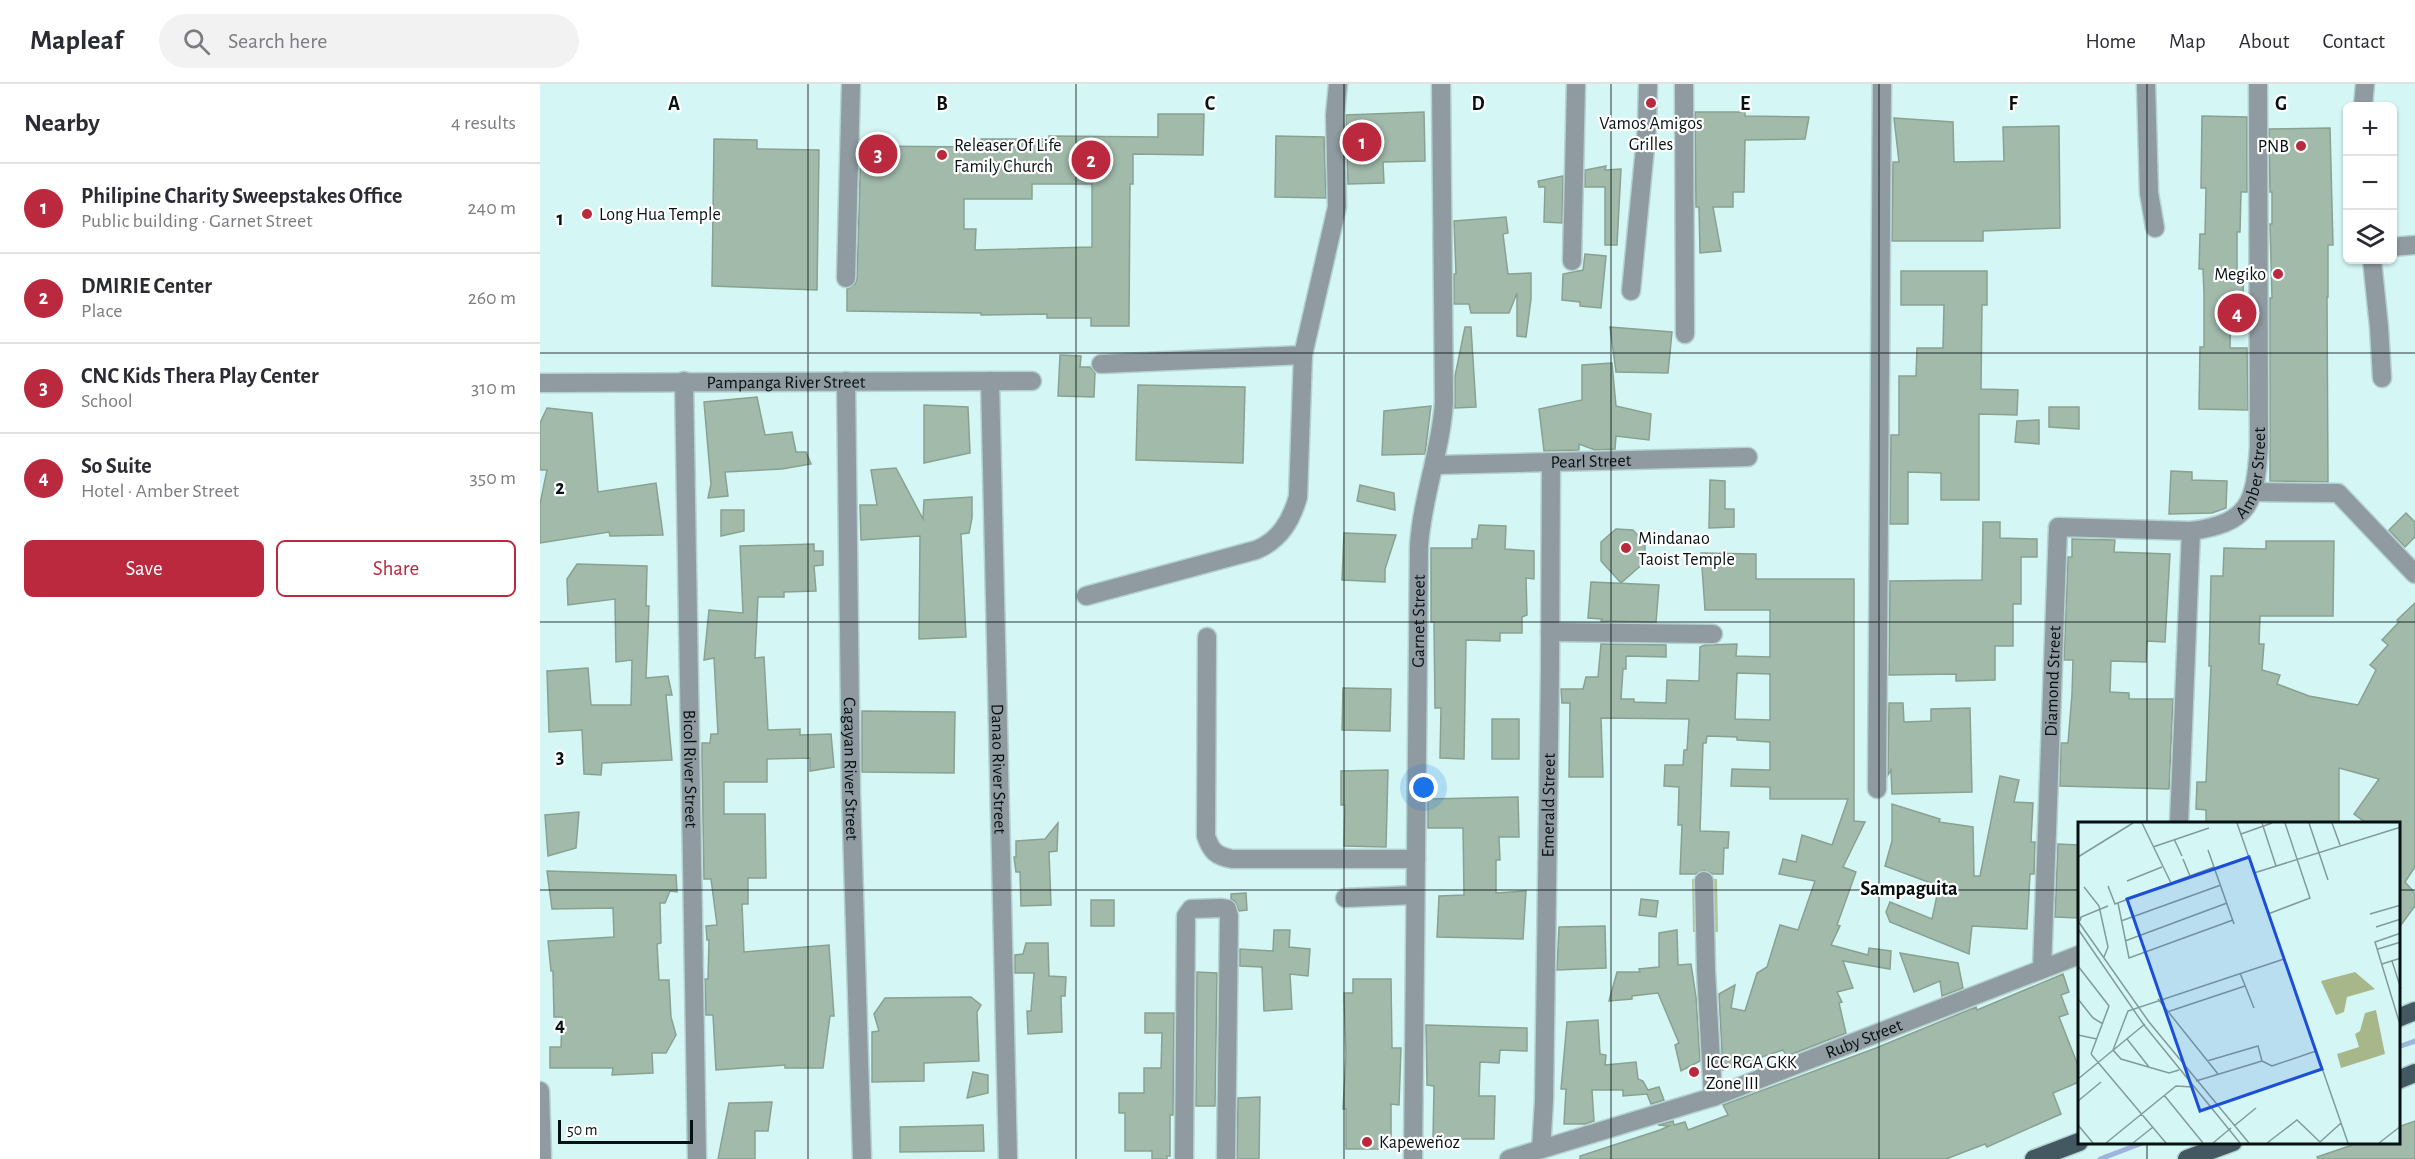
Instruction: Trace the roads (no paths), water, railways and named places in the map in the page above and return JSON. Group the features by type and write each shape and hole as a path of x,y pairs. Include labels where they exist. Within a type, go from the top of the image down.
{"main road":[{"path":"2400,1017 2415,1011"},
{"path":"2400,1079 2415,1073"},
{"path":"2034,1159 2078,1142"},
{"path":"2187,1159 2210,1155 2231,1144"}],"street":[{"path":"846,278 850,84"},
{"path":"1086,596 1256,550 1272,543 1293,516 1298,497 1303,355 1336,207 1335,115 1338,84"},
{"name":"Garnet Street","path":"1413,1159 1420,521 1435,465 1443,423 1444,402 1441,84"},
{"path":"1572,261 1576,84"},
{"path":"1631,291 1647,127 1648,84"},
{"path":"1684,84 1685,334"},
{"path":"1877,789 1882,84"},
{"path":"2146,84 2149,193 2155,228"},
{"name":"Amber Street","path":"2191,531 2226,524 2248,505 2253,492 2259,447 2258,84"},
{"path":"2363,102 2365,84"},
{"path":"2397,247 2415,245"},
{"path":"2372,264 2382,378"},
{"path":"1101,364 1303,355"},
{"name":"Bicol River Street","path":"684,381 697,1159"},
{"name":"Cagayan River Street","path":"846,381 851,793 861,1159"},
{"name":"Danao River Street","path":"990,381 1008,1159"},
{"name":"Pampanga River Street","path":"540,383 1032,381"},
{"name":"Pearl Street","path":"1435,465 1748,457"},
{"name":"Emerald Street","path":"1541,1149 1544,1089 1551,462"},
{"path":"2253,492 2338,493 2415,574"},
{"name":"Diamond Street","path":"2042,969 2058,527 2191,531"},
{"path":"2179,822 2191,531"},
{"path":"1550,632 1713,634"},
{"path":"1207,637 1206,836 1210,849 1219,856 1233,859 1416,859"},
{"path":"1704,881 1713,1097"},
{"path":"1345,898 1415,895"},
{"path":"1184,1159 1186,916 1191,909 1221,908 1227,909 1229,915 1226,1159"},
{"name":"Ruby Street","path":"1509,1159 1713,1097 2078,955"},
{"path":"540,1091 542,1159"}],"waterway":[{"path":"2400,1046 2415,1041"},
{"path":"2100,1159 2140,1144"}],"place":[{"name":"Vamos Amigos Grilles","path":"1651,103"},
{"name":"Philipine Charity Sweepstakes Office","path":"1362,142"},
{"name":"PNB","path":"2301,146"},
{"name":"CNC Kids Thera Play Center","path":"878,154"},
{"name":"Releaser Of Life Family Church","path":"942,155"},
{"name":"DMIRIE Center","path":"1091,160"},
{"name":"Long Hua Temple","path":"587,214"},
{"name":"Megiko","path":"2278,274"},
{"name":"So Suite","path":"2237,313"},
{"name":"Mindanao Taoist Temple","path":"1626,548"},
{"name":"ICC RGA GKK Zone III","path":"1694,1072"},
{"name":"Kapeweñoz","path":"1367,1142"}],"district":[{"name":"Sampaguita","path":"1909,888"}]}
